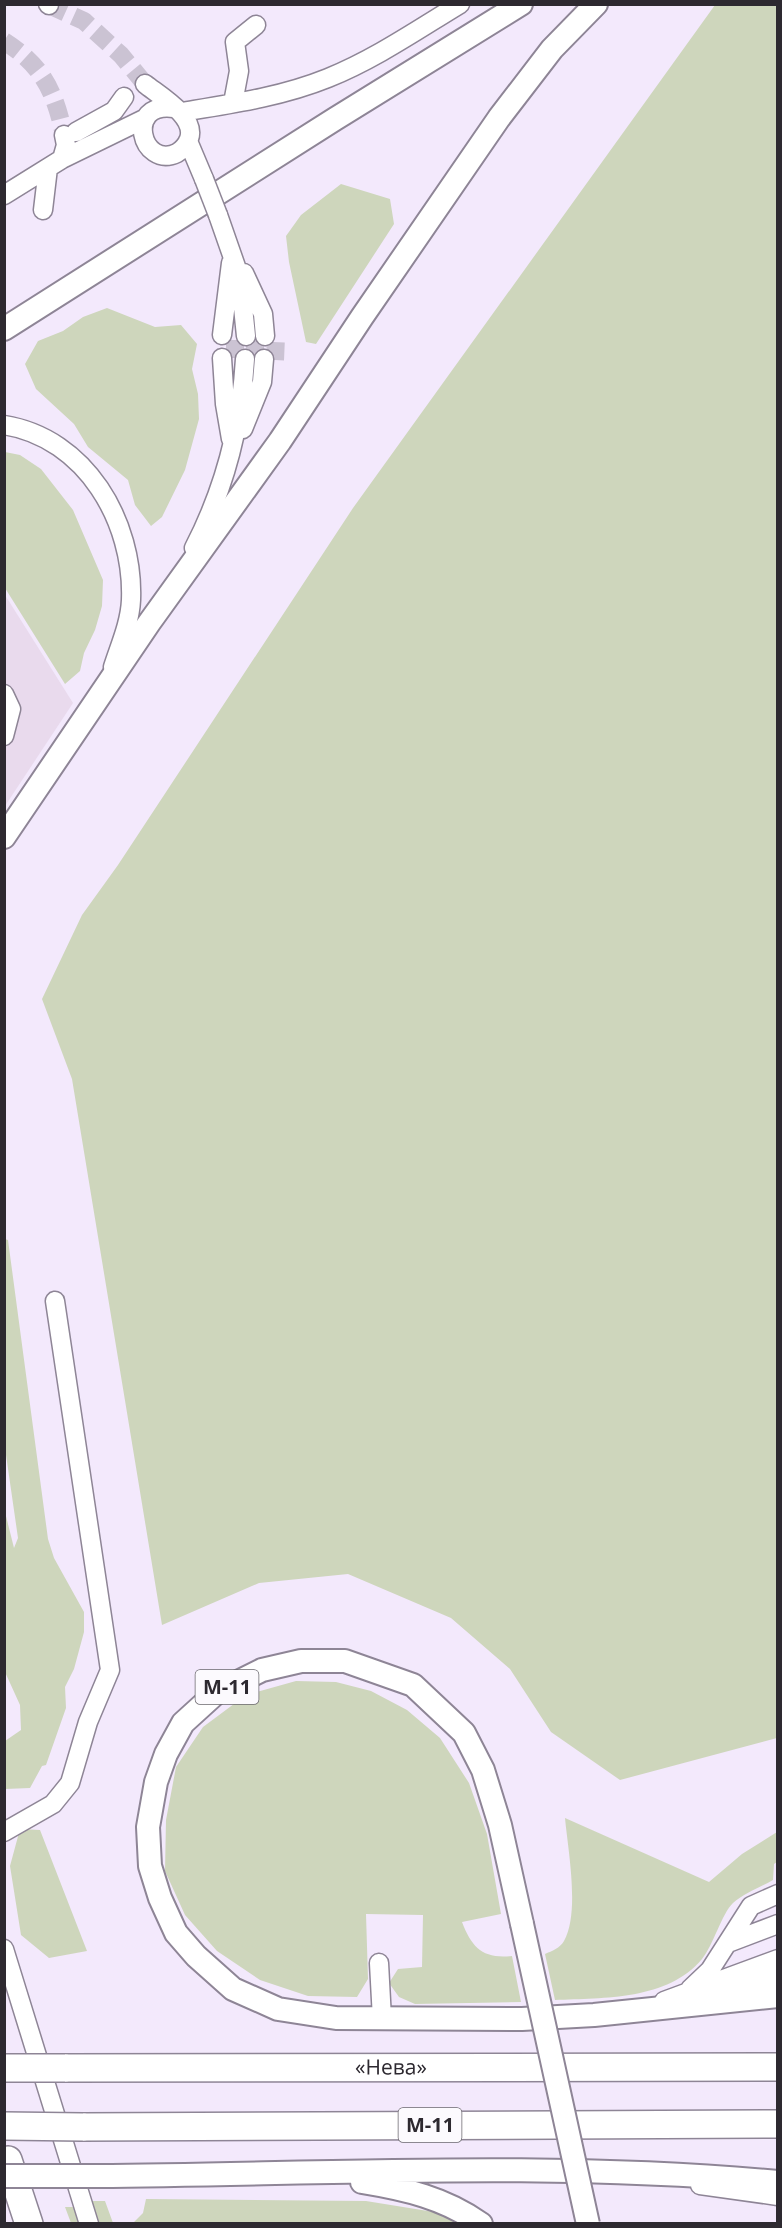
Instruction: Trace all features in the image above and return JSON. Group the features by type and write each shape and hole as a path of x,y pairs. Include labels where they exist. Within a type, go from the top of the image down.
{"highway":[{"name":"«Нева»","path":"4,2068 777,2067"},
{"name":"М-11","path":"4,2126 777,2124"},
{"path":"5,2157 29,2223"}],"main road":[{"path":"4,329 521,4"},
{"path":"4,837 168,597 280,441 499,118 552,49 596,4"},
{"name":"М-11","path":"588,2223 522,1924 500,1825 483,1770 464,1733 413,1685 345,1661 301,1661 262,1670 216,1692 183,1723 166,1754 156,1782 148,1827 150,1866 160,1898 176,1933 196,1956 233,1989 278,2009 336,2018 382,2019 522,2019 636,2010 690,1999 777,1996"},
{"name":"М-11","path":"5,2157 98,2176 428,2171 615,2171 777,2180"},
{"name":"М-11","path":"313,2174 382,2185 429,2196 466,2213 481,2223"}],"street":[{"path":"4,195 55,163 146,118 159,108 178,110 233,103 302,87 329,78 386,49 460,4"},
{"path":"233,103 239,71 235,42 256,25"},
{"path":"145,84 178,110 190,126 188,141 238,268 250,336 271,315 261,294 238,268"},
{"path":"43,210 55,163 70,134 114,111 124,97"},
{"path":"146,118 143,125 144,141 155,152 162,155 177,152 188,141"},
{"path":"168,597 201,535 243,424 271,381 249,359"},
{"path":"233,450 225,404 249,359"},
{"path":"243,424 249,359"},
{"path":"4,425 33,432 68,453 97,483 117,521 130,571 131,600 128,622 107,686"},
{"path":"4,694 11,709 4,736"},
{"path":"4,1832 53,1804 70,1784 88,1722 110,1670 55,1301"},
{"path":"690,1999 751,1906 777,1894"},
{"path":"728,1943 777,1924"},
{"path":"4,1949 89,2223"},
{"path":"690,1999 777,1959"},
{"path":"379,1963 382,2019"},
{"path":"720,1998 777,1972"},
{"path":"720,1998 777,1977"},
{"path":"720,1998 777,1989"},
{"path":"615,2171 691,2183 776,2205"}],"shaded area":[{"path":"5,595 73,703 5,806"}],"green space":[{"path":"715,5 778,5 777,1738 620,1780 551,1732 510,1669 451,1618 348,1574 259,1583 162,1625 72,1079 42,999 82,915 118,865 353,508"},
{"path":"341,184 390,199 394,224 316,344 306,342 289,262 286,236 301,215"},
{"path":"107,308 155,327 181,325 197,344 192,369 198,394 199,419 185,470 162,517 151,526 135,505 128,480 88,447 74,424 36,389 25,364 38,341 63,331 83,317"},
{"path":"5,452 20,455 41,469 73,510 103,580 102,606 95,630 84,653 80,671 65,684 5,588"},
{"path":"5,1239 8,1240 48,1539 54,1558 84,1612 84,1632 74,1669 65,1687 66,1708 46,1765 42,1766 30,1788 5,1789 5,1741 21,1730 20,1705 5,1672 5,1512 14,1548 18,1538 4,1441"},
{"path":"296,1681 336,1682 371,1691 407,1710 440,1738 469,1783 487,1834 501,1914 462,1922 470,1939 480,1950 493,1956 512,1956 521,2002 415,2004 399,1997 389,1983 398,1969 422,1967 423,1915 366,1914 368,1979 357,1997 308,1996 260,1980 217,1951 185,1915 165,1871 166,1820 176,1767 203,1727 246,1695"},
{"path":"565,1818 709,1882 742,1854 777,1832 777,1862 774,1864 773,1880 733,1903 702,1959 672,1982 634,1994 594,1999 555,2000 545,1954 564,1941 569,1929 572,1881"},
{"path":"20,1829 40,1830 87,1951 49,1958 21,1935 10,1866"},
{"path":"146,2199 366,2201 434,2212 457,2223 133,2223 143,2213"},
{"path":"91,2201 105,2201 113,2223 98,2223"},
{"path":"65,2207 76,2207 81,2223 71,2223"}],"tunnel":[{"path":"49,5 84,21 121,55 145,84"},
{"path":"4,41 38,70 51,93 64,135 76,132"},
{"path":"235,336 235,358"},
{"path":"255,336 255,359"},
{"path":"275,360 276,337"}]}
